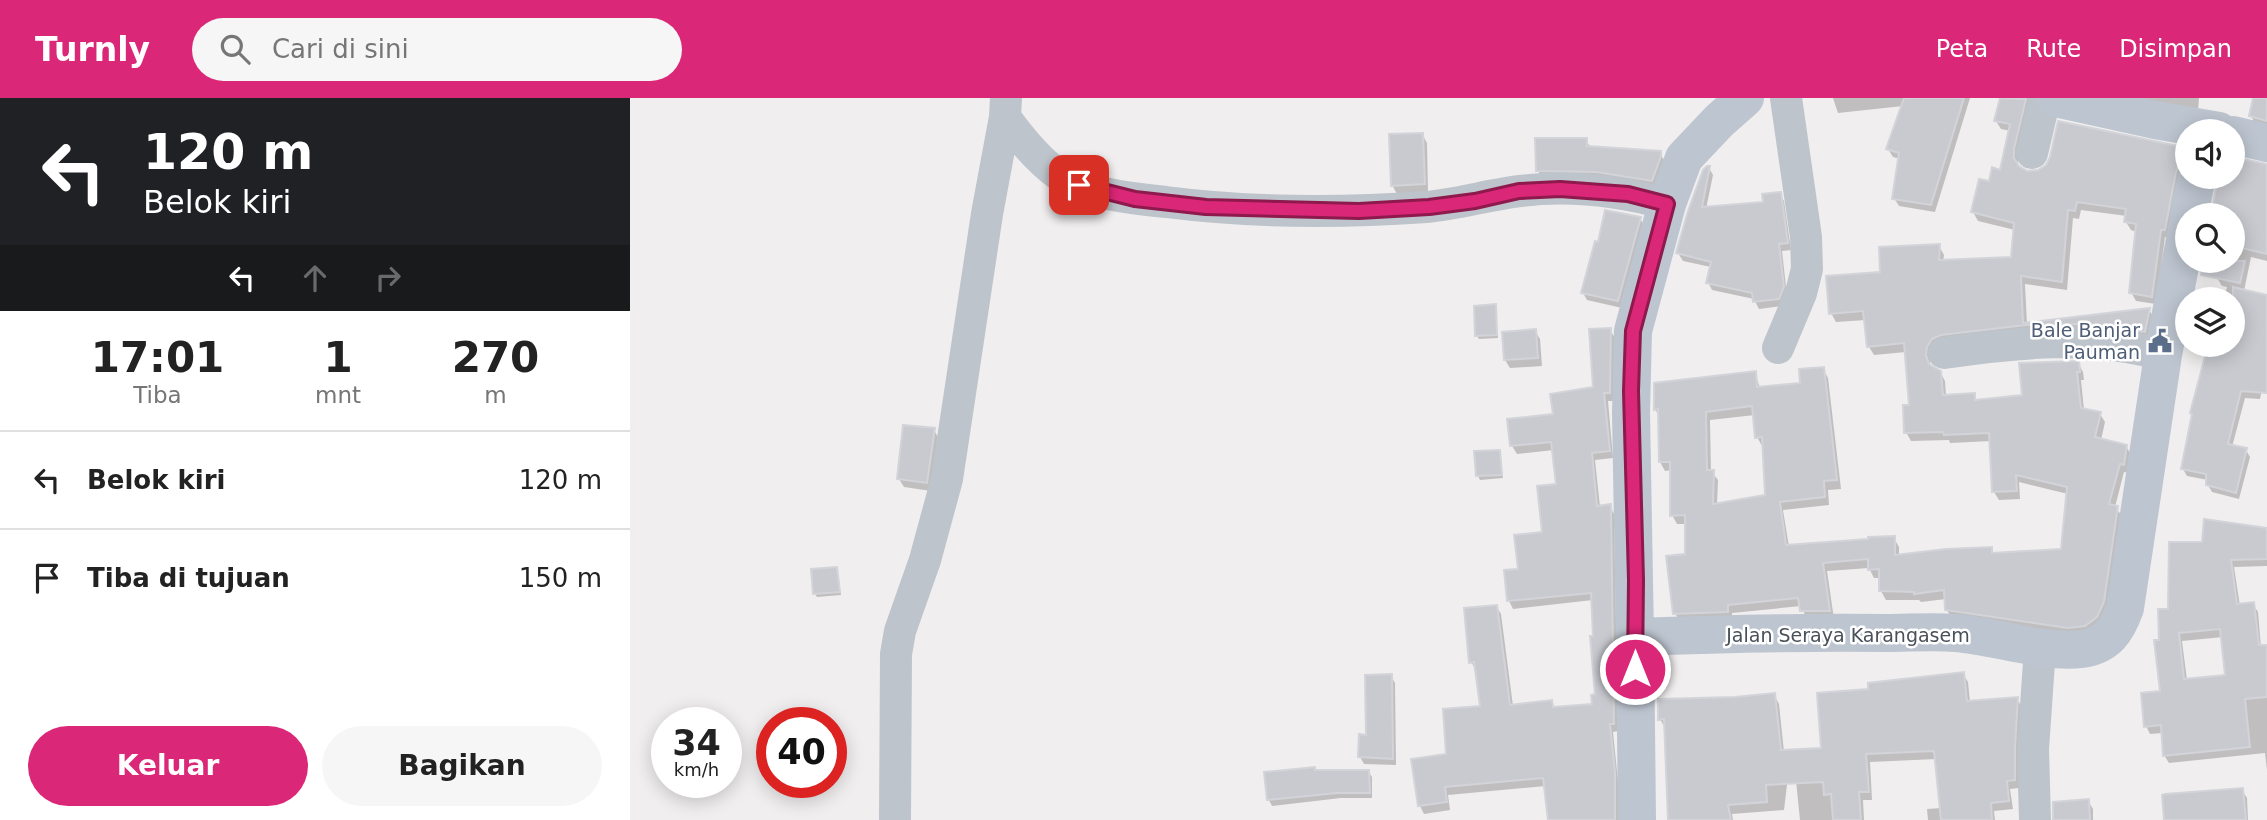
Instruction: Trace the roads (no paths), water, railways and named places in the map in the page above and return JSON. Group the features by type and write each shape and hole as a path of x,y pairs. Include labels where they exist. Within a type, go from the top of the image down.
{"street":[{"path":"1637,820 1631,402 1633,331 1667,204 1684,158 1745,98"},
{"path":"1778,348 1801,293 1807,269 1786,98"},
{"path":"2032,153 2045,98"},
{"path":"2055,98 2155,120 2175,122"},
{"path":"1006,107 1019,137 1058,174 1079,185 1135,199 1206,207 1359,211 1429,207 1475,201 1519,191 1560,189 1628,194 1667,204"},
{"path":"895,820 896,654 900,631 925,559 947,479 1006,107"},
{"path":"2245,136 2267,144"},
{"name":"Jalan Seraya Karangasem","path":"1635,637 1818,632 1954,633 1995,638 2040,648 2082,649 2104,643 2117,630 2124,608 2163,355 2179,273"},
{"path":"1944,353 2038,342 2117,344 2163,355"},
{"path":"2035,820 2033,749 2040,648"}],"place":[{"name":"Bale Banjar Pauman","path":"2160,341"}]}
